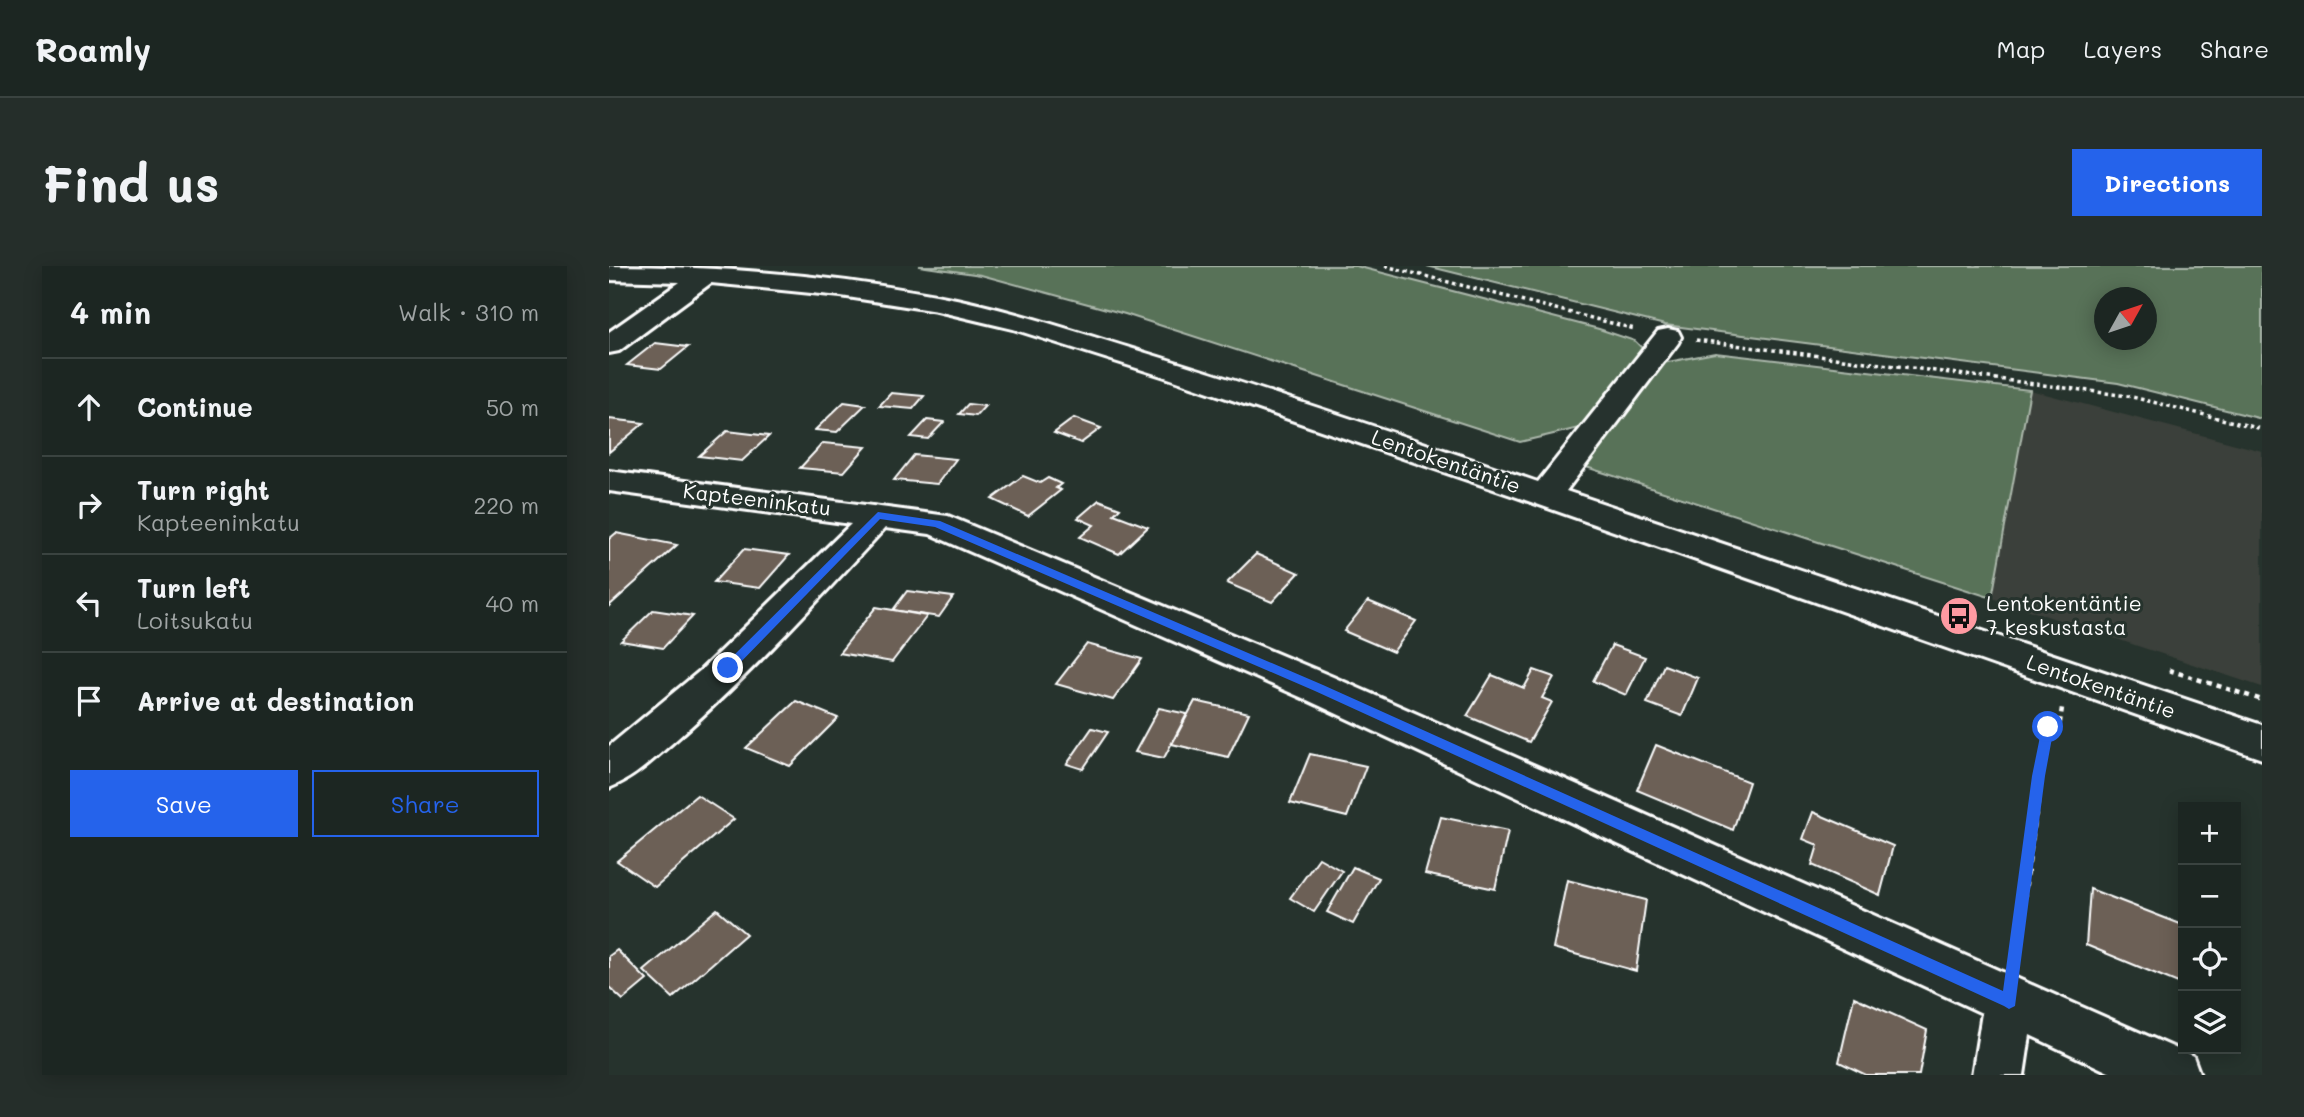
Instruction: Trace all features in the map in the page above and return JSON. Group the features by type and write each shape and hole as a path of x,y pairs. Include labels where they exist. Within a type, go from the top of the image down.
{"street":[{"name":"Lentokentäntie","path":"609,273 706,275 841,288 937,303 1021,323 1175,371 2262,742"},
{"path":"609,345 706,275"},
{"path":"1545,496 1668,337"},
{"name":"Kapteeninkatu","path":"609,481 936,524 1319,688 2174,1075"},
{"path":"609,770 634,752 728,668 878,516"},
{"path":"1997,1075 2009,1001"}],"path":[{"path":"1385,266 1668,337 2127,396 2262,429"},
{"path":"2009,1001 2039,776 2048,727 2060,722 2067,675"}],"shaded area":[{"path":"2030,390 2262,451 2262,687 1992,598"}],"green space":[{"path":"919,266 1356,266 1599,329 1635,341 1643,349 1583,427 1520,442 1125,314 981,275"},
{"path":"1427,266 2262,266 2262,419 2118,383 1665,325"},
{"path":"1715,353 2030,390 1992,598 1586,467 1663,363"}],"building":[{"path":"655,343 688,347 661,369 627,365"},
{"path":"891,393 924,396 913,409 879,406"},
{"path":"844,402 865,405 837,432 815,430"},
{"path":"968,404 985,406 976,416 959,414"},
{"path":"1074,418 1101,428 1081,443 1054,433"},
{"path":"609,419 644,423 609,452"},
{"path":"927,420 944,422 928,439 911,437"},
{"path":"727,431 769,436 742,461 699,456"},
{"path":"823,443 866,447 844,472 800,468"},
{"path":"914,455 956,459 937,484 894,480"},
{"path":"1023,476 1040,483 1048,478 1061,484 1056,488 1061,490 1028,516 992,499"},
{"path":"1099,500 1120,508 1114,514 1148,527 1119,554 1080,537 1094,525 1078,518"},
{"path":"616,533 677,545 609,606 609,539"},
{"path":"744,549 789,555 760,588 714,582"},
{"path":"1256,554 1299,573 1272,602 1227,583"},
{"path":"907,591 953,597 939,617 893,610"},
{"path":"1368,601 1416,621 1393,652 1344,631"},
{"path":"876,607 927,616 892,662 839,653"},
{"path":"653,610 693,616 663,648 621,641"},
{"path":"1087,644 1142,659 1113,700 1056,684"},
{"path":"1612,645 1645,657 1626,695 1593,681"},
{"path":"1664,665 1698,678 1682,716 1647,703"},
{"path":"1534,670 1554,677 1542,698 1552,702 1529,742 1467,716 1492,675 1524,688"},
{"path":"796,701 838,718 790,766 746,748"},
{"path":"1195,701 1249,713 1228,757 1172,744"},
{"path":"1159,708 1187,714 1164,758 1135,752"},
{"path":"1092,728 1108,732 1083,769 1067,764"},
{"path":"1656,745 1749,782 1733,830 1637,790"},
{"path":"1310,754 1366,766 1347,817 1290,803"},
{"path":"697,795 734,819 655,887 617,861"},
{"path":"1813,812 1893,846 1880,895 1812,865 1818,845 1803,839"},
{"path":"1441,817 1508,831 1495,889 1425,874"},
{"path":"1319,858 1342,871 1314,912 1290,898"},
{"path":"1353,867 1379,878 1353,924 1327,912"},
{"path":"1567,880 1646,900 1636,971 1553,948"},
{"path":"2090,889 2178,923 2178,983 2086,945"},
{"path":"717,909 746,934 673,998 644,971"},
{"path":"617,950 647,980 623,1000 609,987 609,956"},
{"path":"1854,997 1927,1030 1919,1075 1866,1075 1839,1062"}],"place":[{"name":"Lentokentäntie 7 keskustasta","path":"1959,616"}],"route":[{"path":"728,668 878,516 936,524 1319,688 2009,1001 2048,727"}]}
